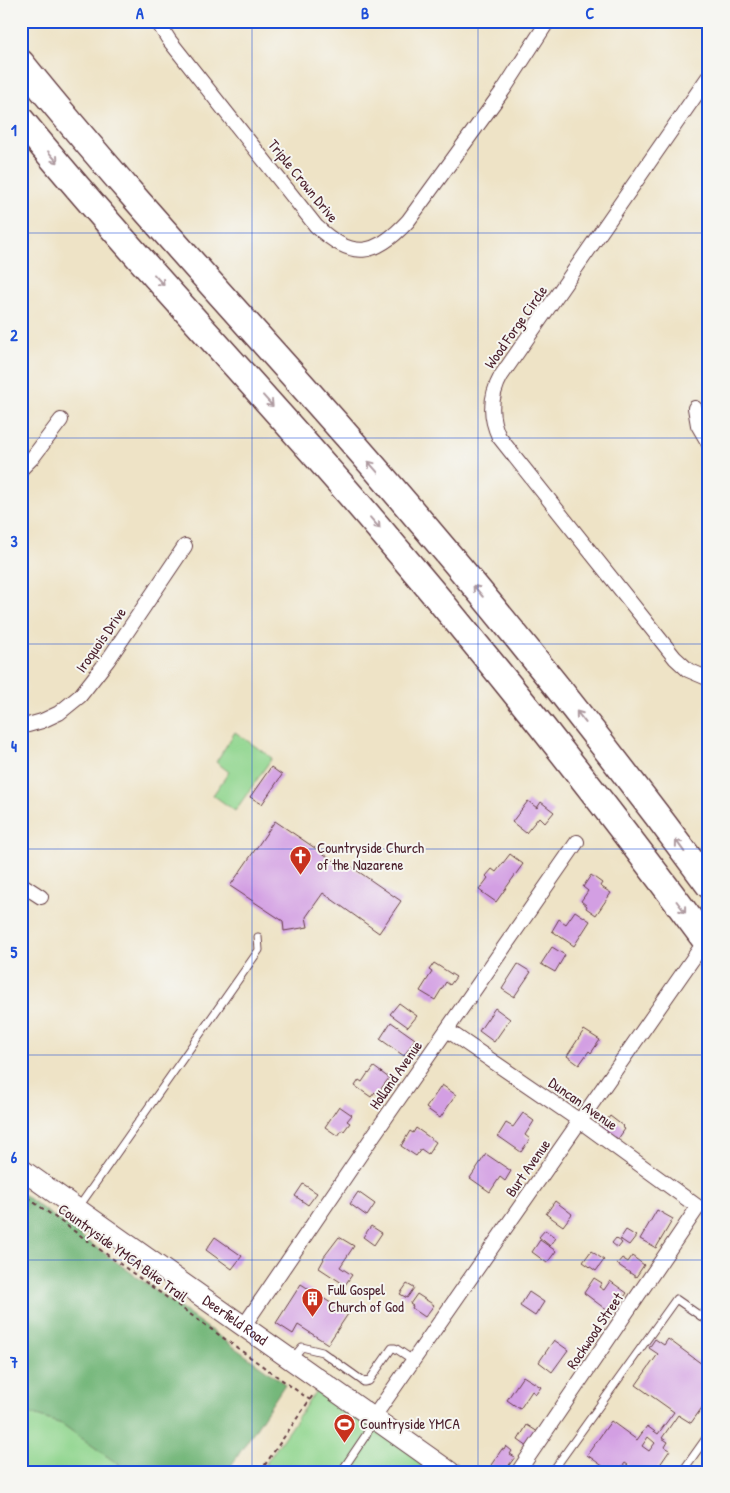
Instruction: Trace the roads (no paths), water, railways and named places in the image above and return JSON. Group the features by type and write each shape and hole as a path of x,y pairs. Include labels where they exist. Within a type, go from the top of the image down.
{"highway":[{"path":"21,63 184,254 425,526 579,714 709,885"},
{"path":"21,120 136,254 306,444 446,608 577,771 708,940"}],"street":[{"name":"Triple Crown Drive","path":"157,21 169,40 316,226 337,244 354,250 363,250 388,240 408,221 494,104 548,21"},
{"name":"Wood Forge Circle","path":"709,76 501,376 493,393 492,411 495,428 499,437 675,658 688,670 709,679"},
{"path":"695,408 698,425 709,444"},
{"path":"21,469 33,458 61,420"},
{"name":"Iroquois Drive","path":"21,727 42,721 59,713 80,696 108,660 185,546"},
{"name":"Holland Avenue","path":"243,1327 577,842"},
{"path":"21,884 41,897"},
{"name":"Burt Avenue","path":"373,1418 708,940"},
{"name":"Duncan Avenue","path":"447,1030 580,1121 698,1208"},
{"name":"Deerfield Road","path":"21,1169 450,1472"},
{"name":"Rockwood Street","path":"518,1472 698,1208"}],"lane":[{"path":"77,1208 259,950 258,937"},
{"path":"552,1472 676,1299 709,1322"},
{"path":"292,1361 302,1347 322,1352 364,1382 369,1381 392,1348 413,1360"},
{"path":"341,1472 366,1435 373,1418"},
{"path":"682,1472 709,1434"}],"place":[{"name":"Countryside Church of the Nazarene","path":"301,876"},
{"name":"Full Gospel Church of God","path":"312,1318"},
{"name":"Countryside YMCA","path":"344,1443"}]}
